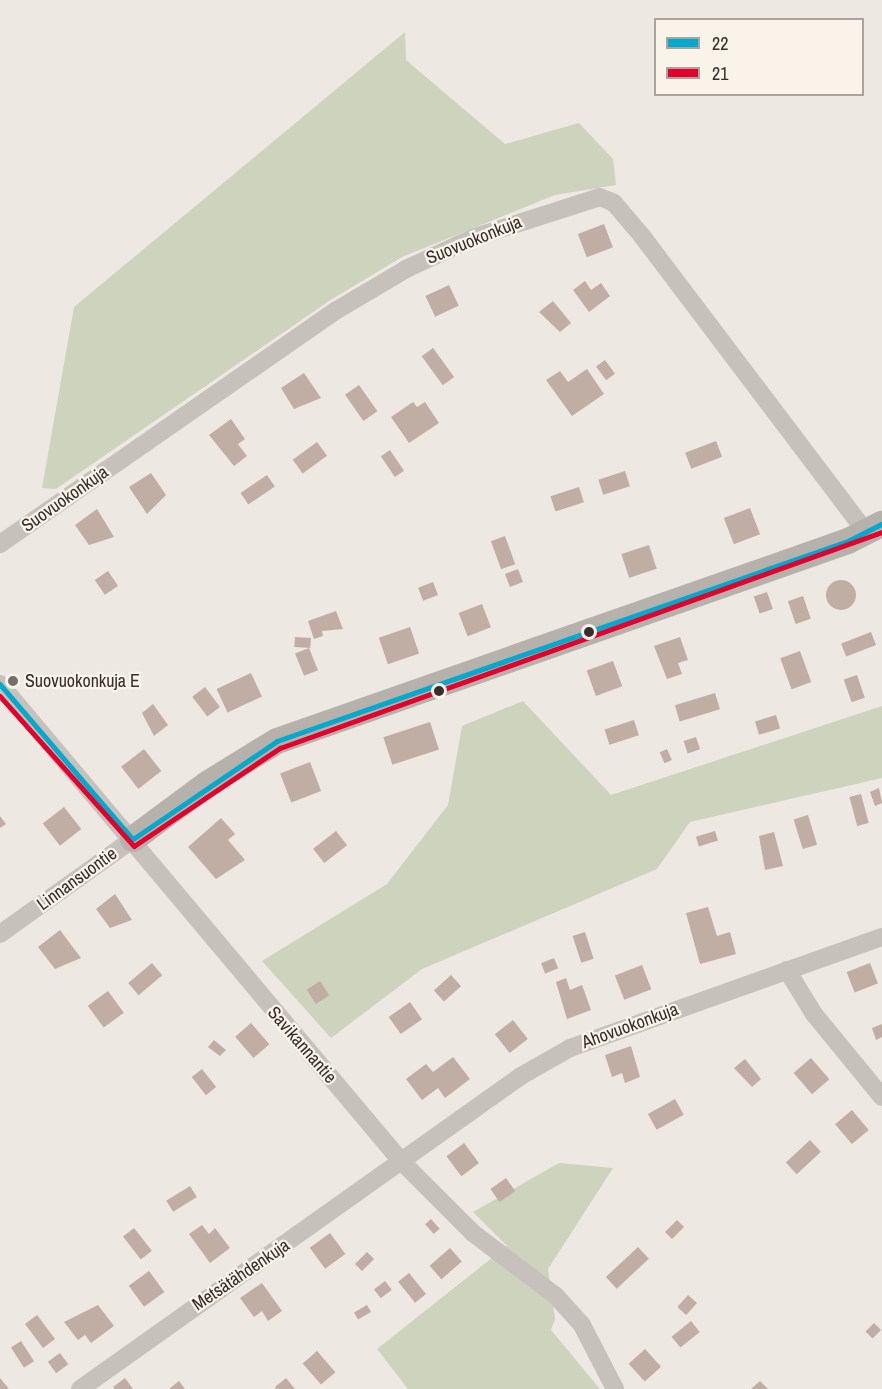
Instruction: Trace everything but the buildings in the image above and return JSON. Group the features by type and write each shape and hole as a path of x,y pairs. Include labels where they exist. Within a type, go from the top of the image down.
{"street":[{"name":"Suovuokonkuja","path":"0,544 337,310 406,268 475,237 600,197 614,203 636,228 874,528"},
{"name":"Linnansuontie","path":"0,934 223,773 277,741 874,528"},
{"name":"Savikannantie","path":"0,684 133,838 183,906 401,1161 473,1233 556,1296 597,1348 615,1389"},
{"name":"Ahovuokonkuja","path":"401,1161 570,1048 882,937"},
{"path":"787,970 813,1014 882,1097"},
{"name":"Metsätähdenkuja","path":"80,1389 401,1161"}],"green space":[{"path":"405,32 406,60 505,144 579,123 613,159 616,185 555,195 402,257 329,301 56,489 42,488 74,307"},
{"path":"523,701 611,795 882,706 882,778 690,822 657,869 422,969 331,1038 262,961 387,884 448,805 462,726"},
{"path":"559,1163 613,1168 548,1269 555,1319 551,1330 600,1389 408,1389 377,1349 507,1246 473,1212"}],"transit line":[{"name":"22","path":"0,684 133,839 277,741 848,541 882,524"},
{"name":"21","path":"0,696 134,846 280,748 882,532"}],"place":[{"name":"Suovuokonkuja E","path":"13,681"}]}
